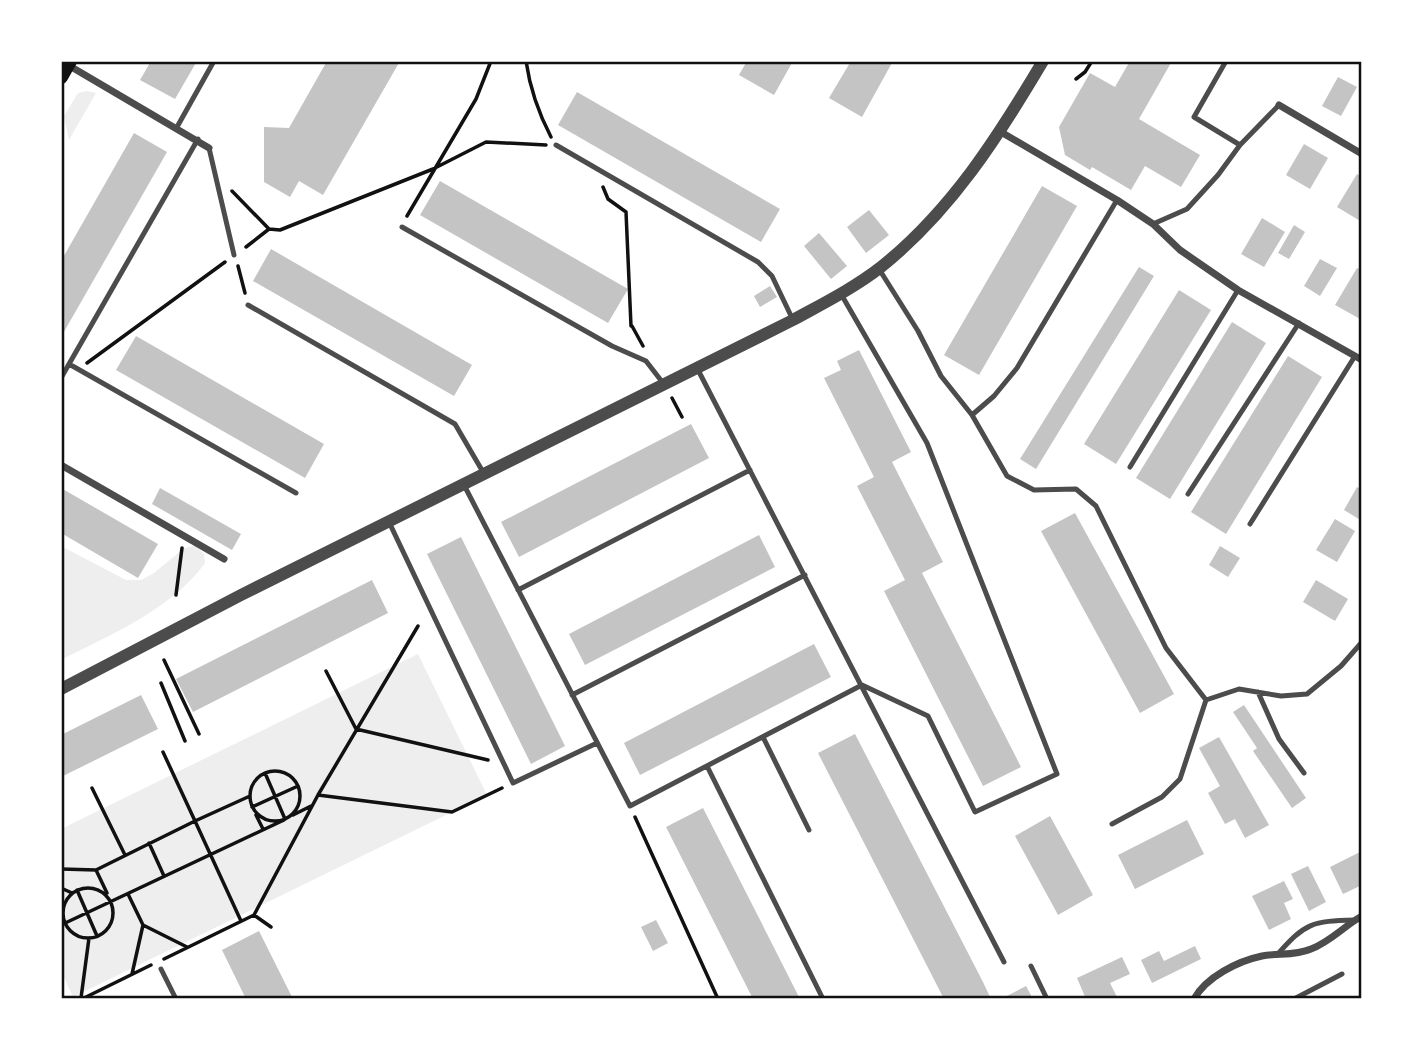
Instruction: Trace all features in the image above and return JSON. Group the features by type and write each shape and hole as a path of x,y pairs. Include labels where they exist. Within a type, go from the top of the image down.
{"street":[{"path":"61,688 793,320 879,269 926,228 965,182 1001,132 1043,61"},
{"path":"67,68 177,127 209,148"},
{"path":"1279,105 1362,154"},
{"path":"1001,132 1117,200 1153,224 1180,250 1238,290 1358,358"},
{"path":"61,465 224,559"},
{"path":"1194,999 1208,981 1247,960 1312,949 1358,918"}],"lane":[{"path":"177,127 214,61"},
{"path":"1226,61 1194,117 1240,145"},
{"path":"1153,224 1187,209 1218,175 1240,145 1279,105"},
{"path":"61,378 198,139"},
{"path":"556,145 758,262 772,276 793,320"},
{"path":"209,148 234,255"},
{"path":"972,415 994,396 1017,368 1117,200"},
{"path":"402,227 612,346 646,361 665,385"},
{"path":"879,269 918,331 941,376 972,415 1007,476 1034,490 1076,489 1096,506 1166,648 1206,700"},
{"path":"1130,467 1238,290"},
{"path":"841,293 927,443 1057,775 975,812 928,716 862,685"},
{"path":"248,305 455,424 484,475"},
{"path":"1188,494 1298,323"},
{"path":"1251,524 1358,358"},
{"path":"69,364 296,493"},
{"path":"697,368 1004,962"},
{"path":"518,590 750,470"},
{"path":"464,485 629,806 862,685"},
{"path":"389,522 513,783 597,743"},
{"path":"572,695 805,575"},
{"path":"1206,700 1239,689 1281,696 1307,694 1341,666 1362,642"},
{"path":"1258,692 1279,739 1304,773"},
{"path":"1112,824 1162,797 1180,779 1206,700"},
{"path":"763,737 809,830"},
{"path":"706,766 823,999"},
{"path":"1276,956 1308,925 1358,918"},
{"path":"1031,966 1047,999"},
{"path":"162,969 176,999"},
{"path":"1294,999 1342,974"}],"path":[{"path":"402,227 433,169 476,99 491,61"},
{"path":"526,61 530,88 540,115 556,145"},
{"path":"1076,79 1092,61"},
{"path":"230,188 269,229 280,230 433,169 486,142 556,145"},
{"path":"596,169 608,199 626,212 631,326"},
{"path":"78,369 269,229"},
{"path":"234,255 248,305"},
{"path":"176,595 184,536"},
{"path":"81,999 254,915 356,729 418,626"},
{"path":"164,660 199,734"},
{"path":"326,671 356,729 503,764"},
{"path":"161,682 185,741"},
{"path":"163,752 242,921"},
{"path":"265,773 286,819"},
{"path":"61,869 96,870 248,796 254,782 265,773 286,773 298,786 300,802 296,811 286,819 264,819 252,807"},
{"path":"318,796 452,812 513,783"},
{"path":"252,807 298,786"},
{"path":"92,788 125,855"},
{"path":"248,796 263,829"},
{"path":"63,924 313,805"},
{"path":"629,806 718,999"},
{"path":"149,844 164,876"},
{"path":"63,924 75,934 89,938 106,931 113,912 96,870"},
{"path":"63,924 63,907 77,890 87,887 96,889 105,894 111,902"},
{"path":"61,888 72,893"},
{"path":"77,890 97,936"},
{"path":"128,893 143,925 132,974"},
{"path":"254,915 271,927"},
{"path":"143,925 187,947"},
{"path":"81,999 89,938"}],"shaded area":[{"path":"78,93 96,93 69,140 64,116"},
{"path":"195,545 204,554 205,563 175,594 139,619 61,660 61,546 126,580 141,580 183,549"},
{"path":"418,654 487,795 73,997 61,971 61,829"}],"building":[{"path":"151,61 197,61 175,99 140,80"},
{"path":"327,61 400,61 323,195 299,181 290,197 264,182 264,127 289,128"},
{"path":"747,61 793,61 774,95 739,75"},
{"path":"851,61 893,61 862,117 829,98"},
{"path":"1130,61 1172,61 1139,119 1200,155 1181,187 1145,166 1131,190 1065,155 1059,127 1090,73 1115,87"},
{"path":"1338,77 1357,87 1341,116 1322,106"},
{"path":"577,92 780,209 761,242 558,125"},
{"path":"134,133 167,152 61,337 61,261"},
{"path":"1304,144 1328,158 1310,189 1286,175"},
{"path":"1357,174 1362,177 1362,222 1337,207"},
{"path":"440,181 628,289 608,323 420,215"},
{"path":"1042,186 1077,206 979,375 944,355"},
{"path":"869,210 889,235 866,253 847,227"},
{"path":"1262,218 1285,232 1264,267 1241,254"},
{"path":"1294,225 1305,232 1289,259 1278,253"},
{"path":"819,233 847,266 831,279 804,246"},
{"path":"271,249 472,365 454,396 253,281"},
{"path":"1320,259 1337,268 1320,296 1304,286"},
{"path":"1139,267 1154,276 1036,469 1020,459"},
{"path":"1357,268 1362,270 1362,320 1335,305"},
{"path":"770,286 777,297 760,307 754,296"},
{"path":"1179,290 1211,310 1116,464 1084,444"},
{"path":"1232,322 1266,343 1170,499 1136,478"},
{"path":"136,336 324,444 305,478 116,370"},
{"path":"859,350 911,452 892,462 943,562 922,573 1021,767 983,786 884,591 905,580 857,486 874,477 824,378 841,370 837,361"},
{"path":"1288,356 1322,377 1226,534 1191,512"},
{"path":"691,424 709,458 519,557 501,522"},
{"path":"1357,487 1362,490 1362,521 1344,510"},
{"path":"61,488 158,544 138,578 61,533"},
{"path":"160,488 241,534 232,550 152,504"},
{"path":"1075,513 1174,694 1140,713 1041,531"},
{"path":"1335,519 1355,531 1337,562 1316,550"},
{"path":"759,535 775,567 585,665 569,634"},
{"path":"461,537 565,746 531,764 427,554"},
{"path":"1220,546 1240,558 1228,577 1209,565"},
{"path":"372,580 388,613 193,712 176,679"},
{"path":"1316,580 1348,599 1335,621 1303,602"},
{"path":"814,644 831,677 640,775 624,743"},
{"path":"141,695 158,729 61,777 61,735"},
{"path":"1244,705 1306,798 1292,808 1253,751 1257,748 1233,712"},
{"path":"855,734 991,999 944,999 818,753"},
{"path":"1219,737 1269,825 1245,838 1235,819 1225,824 1208,793 1220,786 1199,748"},
{"path":"703,808 800,999 753,999 666,827"},
{"path":"1050,816 1093,895 1058,915 1015,836"},
{"path":"1187,820 1204,854 1135,889 1118,855"},
{"path":"1362,851 1362,885 1343,894 1330,867"},
{"path":"1308,866 1326,902 1309,911 1291,874"},
{"path":"1284,881 1293,899 1284,903 1291,919 1269,930 1252,896"},
{"path":"656,920 668,943 653,951 641,927"},
{"path":"259,931 293,999 246,999 222,950"},
{"path":"1195,946 1201,959 1152,983 1141,960 1159,951 1164,961"},
{"path":"1122,957 1130,974 1110,983 1118,999 1086,999 1077,978"},
{"path":"1026,986 1033,999 1001,999"}]}
